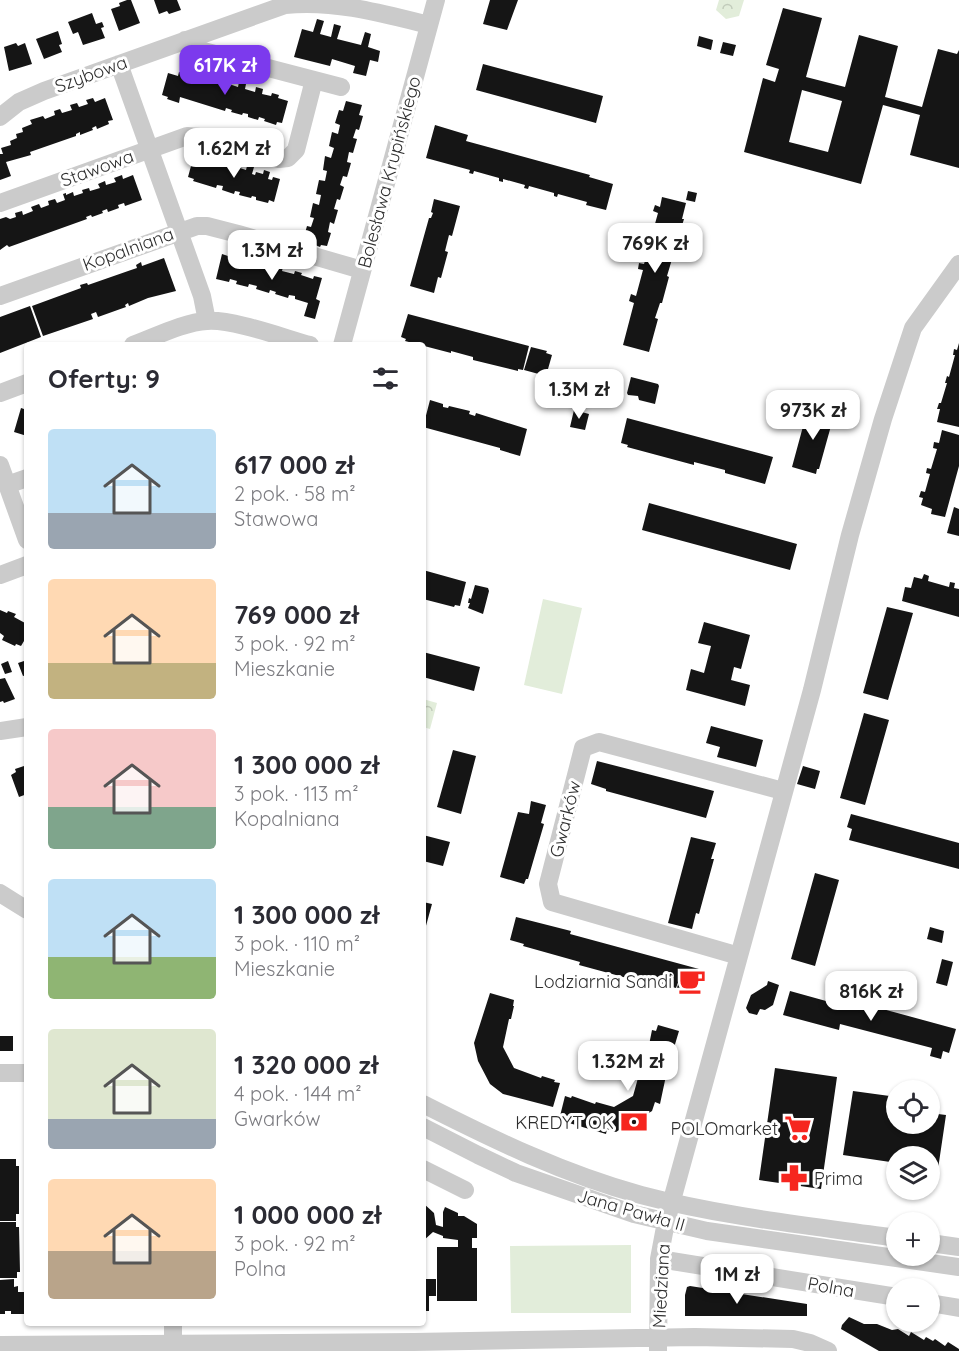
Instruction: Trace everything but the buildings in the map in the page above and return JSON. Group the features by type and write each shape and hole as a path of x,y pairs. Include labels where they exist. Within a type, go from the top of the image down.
{"street":[{"name":"Bolesława Krupińskiego","path":"343,342 436,0"},
{"name":"Szybowa","path":"0,117 33,95 278,7 305,1 344,3 429,25"},
{"path":"185,40 192,48 341,87"},
{"path":"119,64 204,300 207,321"},
{"name":"Stawowa","path":"0,203 180,138 196,136 279,159 288,158 296,150 314,80"},
{"name":"Kopalniana","path":"0,296 192,227 207,226 362,270"},
{"path":"671,1203 825,639 850,535 884,419 913,328 959,264"},
{"path":"141,342 194,323 207,321 227,322 299,342"},
{"path":"0,393 24,384"},
{"path":"0,465 24,532"},
{"path":"7,485 24,479"},
{"path":"0,575 24,566"},
{"path":"0,731 24,727"},
{"name":"Gwarków","path":"739,956 552,902 548,884 583,748 599,742 783,791"},
{"path":"0,1073 24,1073"},
{"name":"Jana Pawła II","path":"426,1106 487,1137 560,1169 671,1203 886,1236"},
{"name":"Jana Pawła II","path":"426,1128 516,1173 591,1200 666,1222 727,1234 959,1267"},
{"path":"426,1170 465,1190"},
{"name":"Miedziana","path":"658,1344 659,1259 671,1203"},
{"path":"940,1244 959,1247"},
{"name":"Polna","path":"659,1259 886,1296"},
{"path":"940,1305 959,1308"},
{"path":"173,1326 173,1347"},
{"path":"0,1345 414,1347 658,1344 793,1339 828,1351"}],"green space":[{"path":"719,0 744,0 739,16 726,19 716,10"},
{"path":"543,599 582,608 562,694 524,685"},
{"path":"426,700 437,703 430,729 426,728"},
{"path":"631,1245 631,1313 511,1313 510,1246"}],"place":[{"name":"Lodziarnia Sandi","path":"692,981"},
{"name":"KREDYT OK","path":"634,1122"},
{"name":"POLOmarket","path":"798,1128"},
{"name":"Prima","path":"794,1178"}]}
